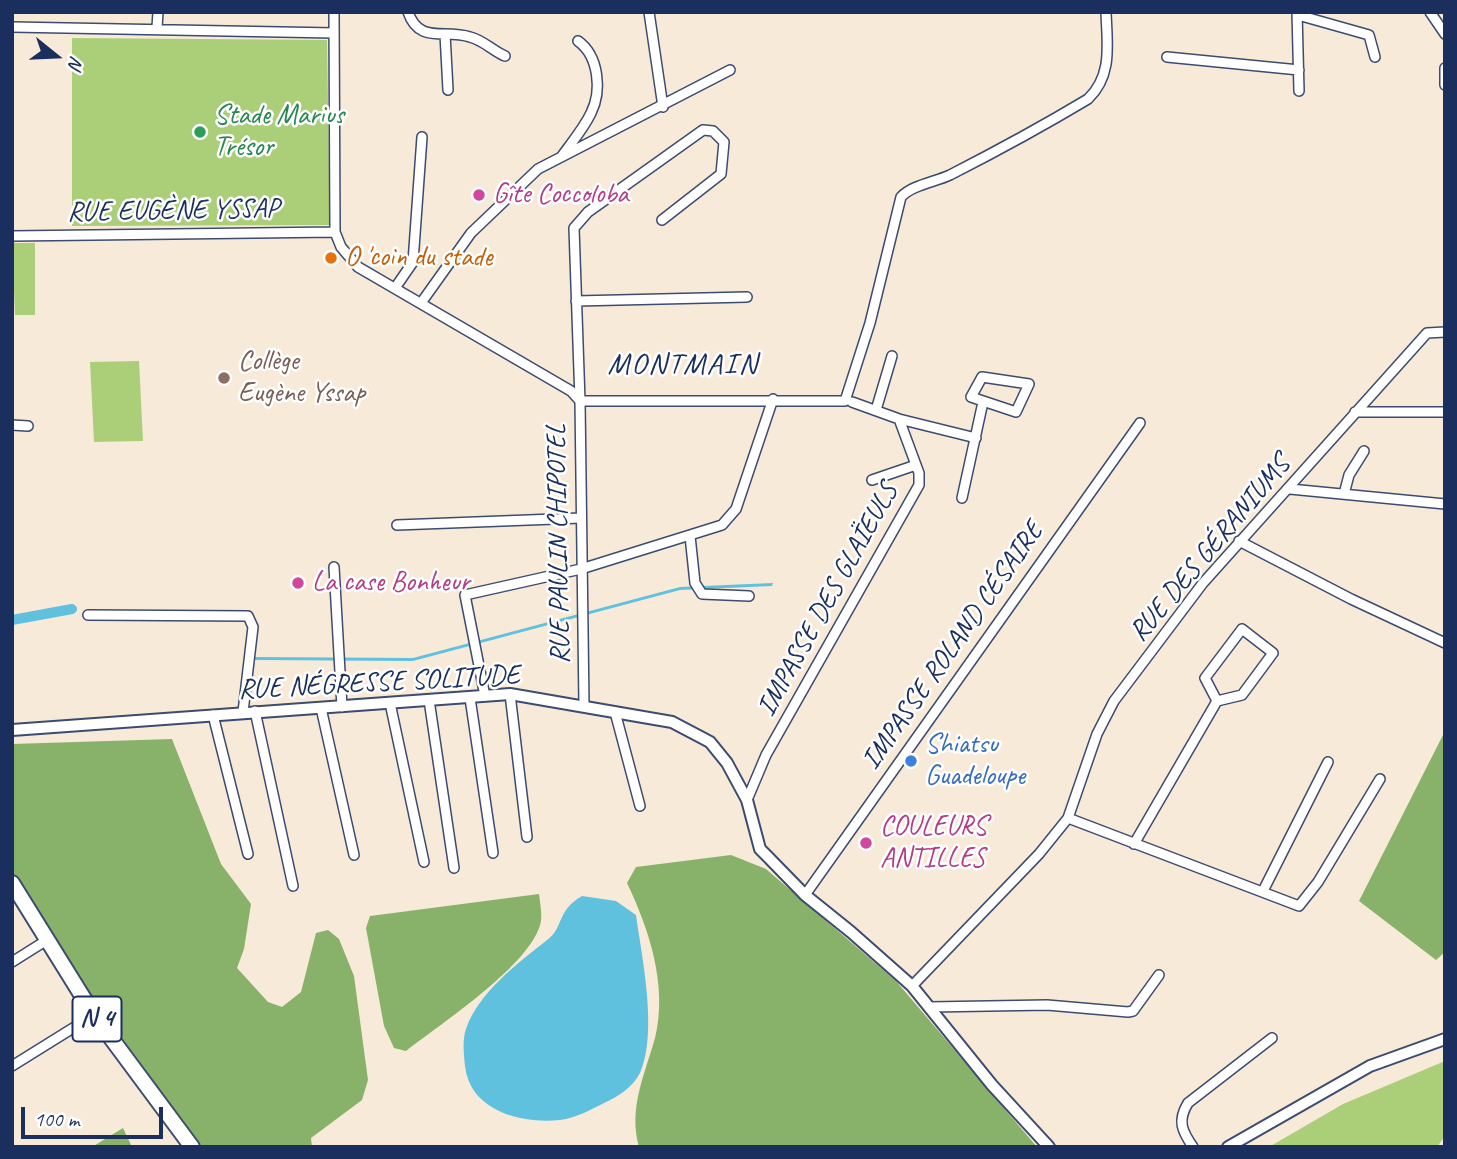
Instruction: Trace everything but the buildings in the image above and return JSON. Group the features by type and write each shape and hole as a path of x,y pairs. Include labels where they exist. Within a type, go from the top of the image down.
{"main road":[{"name":"N 4","path":"12,883 94,1015 192,1147"}],"street":[{"path":"157,28 158,12"},
{"path":"334,12 335,232"},
{"path":"408,12 416,29 469,36 505,56"},
{"path":"649,12 663,107"},
{"path":"662,220 721,174 724,142 713,131 703,130 579,220 573,237 580,401 845,401 870,323 898,211 906,191 957,171 1088,99 1102,86 1107,56 1106,12"},
{"path":"1430,12 1445,34"},
{"path":"1299,90 1298,14 1369,35 1375,57"},
{"path":"12,27 334,33"},
{"path":"445,34 448,90"},
{"path":"562,156 592,111 596,95 593,59 578,41"},
{"path":"1167,57 1299,70"},
{"path":"1445,68 1445,85"},
{"path":"421,303 471,233 538,169 663,107 730,70"},
{"path":"395,288 413,262 422,137"},
{"name":"RUE EUGÈNE YSSAP","path":"12,236 335,232"},
{"name":"RUE PAULIN CHIPOTEL","path":"335,232 341,247 358,267 572,391 580,401 584,706"},
{"path":"576,301 747,297"},
{"name":"RUE DES GÉRANIUMS","path":"912,986 1039,854 1068,818 1097,734 1114,701 1203,583 1427,333 1445,332"},
{"path":"876,410 892,356"},
{"path":"982,377 1029,384 1016,412 983,402 971,397 982,377"},
{"path":"485,696 465,595 582,569 722,525 733,516 773,399"},
{"path":"852,402 899,419 976,438"},
{"path":"962,498 983,402"},
{"path":"1355,412 1445,412"},
{"name":"IMPASSE DES GLAÏEULS","path":"747,800 766,755 919,485 916,466 899,419"},
{"name":"IMPASSE ROLAND CÉSAIRE","path":"804,895 1140,423"},
{"path":"12,425 28,426"},
{"path":"1345,494 1349,475 1364,451"},
{"path":"872,480 916,466"},
{"path":"1290,489 1445,504"},
{"path":"397,525 581,518"},
{"path":"690,536 695,583 702,594 750,596"},
{"path":"1239,541 1351,599 1445,643"},
{"path":"334,567 342,708"},
{"path":"88,615 248,616 253,627 249,711 293,886"},
{"path":"1134,844 1217,702 1242,695 1273,653 1242,629 1205,678 1217,702"},
{"path":"510,694 527,837"},
{"name":"RUE NÉGRESSE SOLITUDE","path":"12,730 510,694 674,719 710,742 727,762 747,800 760,849 804,895 912,986 992,1085 1049,1147"},
{"path":"470,698 493,853"},
{"path":"429,701 454,868"},
{"path":"390,703 424,862"},
{"path":"321,708 354,855"},
{"path":"615,712 640,806"},
{"path":"213,715 248,854"},
{"path":"1263,891 1328,762"},
{"path":"1068,818 1299,906 1318,882 1380,779"},
{"path":"12,962 47,940"},
{"path":"930,1007 1047,1005 1128,1012 1133,1011 1159,975"},
{"path":"12,1066 94,1015"},
{"path":"1192,1147 1182,1130 1181,1114 1188,1103 1272,1038"},
{"path":"1228,1147 1370,1066 1445,1039"}],"green space":[{"name":"Stade Marius Trésor","path":"72,38 327,40 330,225 72,226"},
{"path":"12,243 35,243 35,315 15,315"},
{"path":"139,361 143,441 94,442 90,362"},
{"path":"1445,731 1445,952 1436,960 1359,901"},
{"path":"172,739 221,864 251,904 244,949 237,968 268,1002 282,1007 301,992 316,933 328,930 339,939 354,976 368,1080 362,1100 311,1138 312,1147 202,1147 97,1010 12,872 12,744"},
{"path":"731,855 766,869 896,981 1037,1147 639,1147 635,1119 655,1038 659,998 658,978 649,939 627,883 636,867"},
{"path":"539,894 541,921 535,938 522,955 483,992 406,1051 394,1048 384,1026 366,928 370,916"},
{"path":"1445,1061 1445,1136 1437,1147 1269,1147 1343,1104"},
{"path":"123,1128 132,1147 92,1147"}],"water":[{"path":"773,583 772,586 680,590 413,661 255,660 255,657 413,658 680,587"},
{"path":"582,896 616,901 636,915 648,1016 648,1037 640,1073 629,1087 615,1098 572,1117 545,1121 514,1117 487,1104 476,1094 465,1066 466,1029 489,991 552,935 564,913"}],"waterway":[{"path":"12,620 72,609"}],"place":[{"name":"Stade Marius Trésor","path":"200,132"},
{"name":"Gîte Coccoloba","path":"479,195"},
{"name":"O 'coin du stade","path":"331,258"},
{"name":"Collège Eugène Yssap","path":"224,378"},
{"name":"La case Bonheur","path":"298,583"},
{"name":"Shiatsu Guadeloupe","path":"911,761"},
{"name":"COULEURS ANTILLES","path":"866,843"}],"district":[{"name":"MONTMAIN","path":"683,365"}]}
